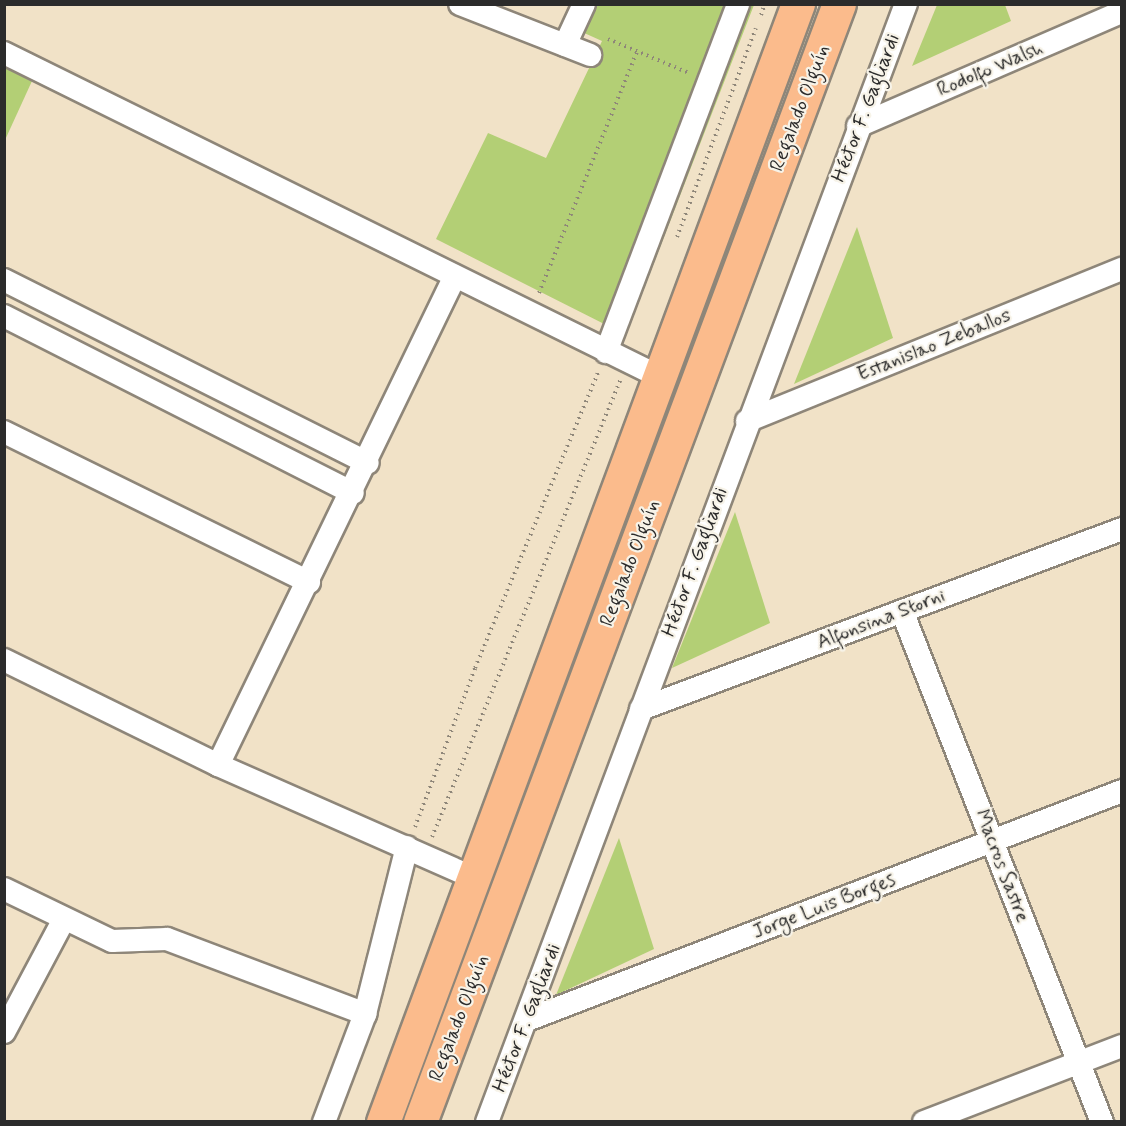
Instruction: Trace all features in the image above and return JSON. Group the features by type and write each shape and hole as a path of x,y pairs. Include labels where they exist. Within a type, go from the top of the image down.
{"main road":[{"name":"Regalado Olguín","path":"383,1122 798,4"},
{"name":"Regalado Olguín","path":"420,1122 839,4"}],"street":[{"path":"460,4 569,35 590,55"},
{"path":"569,35 584,4"},
{"path":"606,352 738,4"},
{"name":"Héctor F. Gagliardi","path":"487,1122 527,1020 747,421 906,4"},
{"name":"Rodolfo Walsh","path":"858,126 1122,12"},
{"path":"4,53 660,377"},
{"name":"Estanislao Zeballos","path":"747,421 1122,269"},
{"path":"218,765 368,463 455,276"},
{"path":"4,280 368,463"},
{"path":"4,316 353,493"},
{"path":"4,432 309,582"},
{"name":"Alfonsina Storni","path":"641,709 1122,529"},
{"name":"Macros Sastre","path":"902,610 1102,1122"},
{"path":"4,660 218,765 474,878"},
{"name":"Jorge Luis Borges","path":"527,1020 1122,791"},
{"path":"324,1122 365,1014 407,847"},
{"path":"4,889 112,941 167,939 365,1014"},
{"path":"4,1032 64,919"},
{"path":"924,1122 1122,1046"}],"path":[{"path":"674,243 765,4"},
{"path":"569,35 637,52 709,81"},
{"path":"530,313 637,52"},
{"path":"407,847 475,668 606,352"},
{"path":"428,857 432,837 554,548 627,362"}],"green space":[{"path":"596,5 754,5 626,335 436,239 488,133 546,158 602,41 582,32"},
{"path":"937,5 1005,5 1011,21 912,66"},
{"path":"5,67 32,81 5,140"},
{"path":"857,227 893,338 794,384"},
{"path":"735,512 770,623 672,668"},
{"path":"619,838 654,949 556,995"}]}
